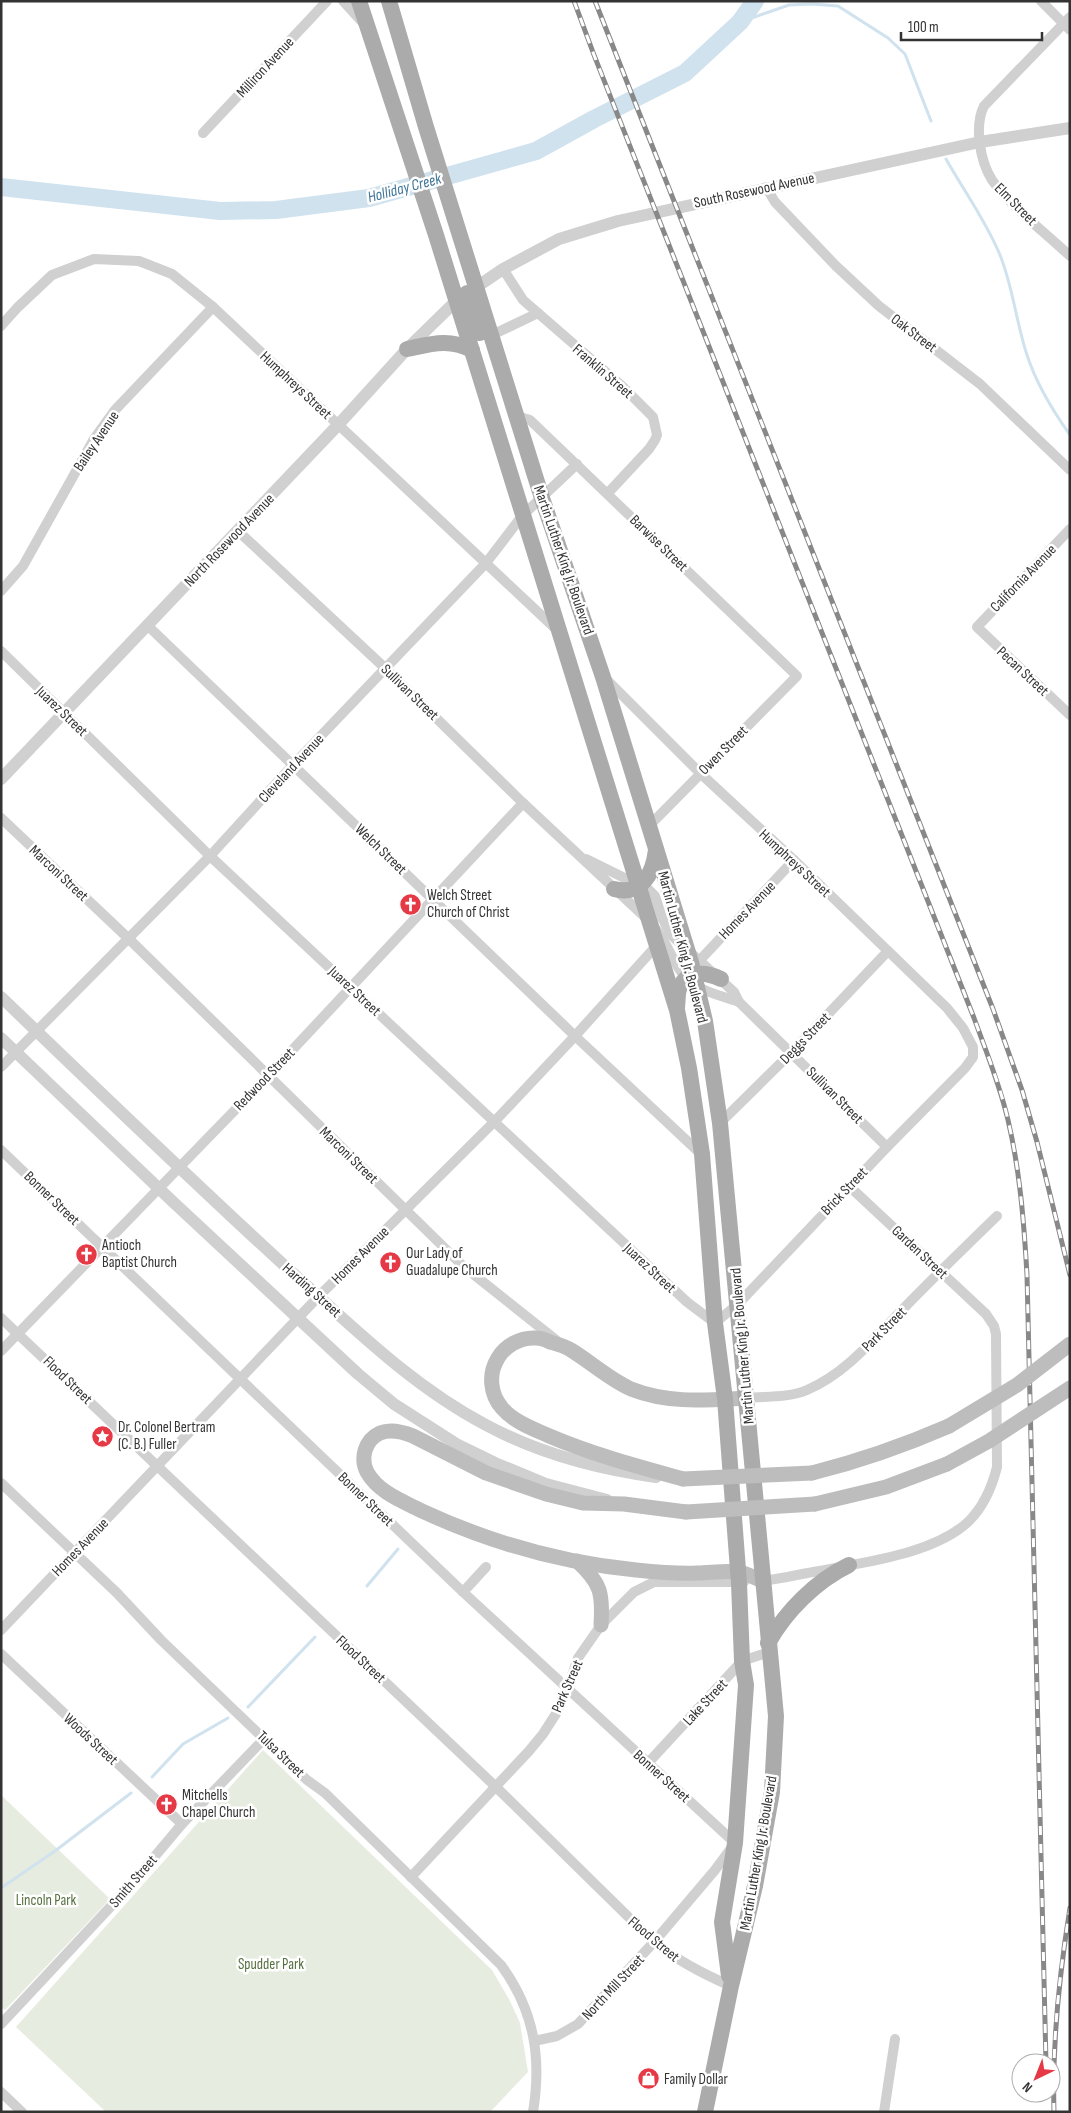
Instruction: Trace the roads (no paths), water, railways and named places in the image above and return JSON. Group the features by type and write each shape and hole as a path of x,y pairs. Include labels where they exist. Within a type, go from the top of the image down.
{"main road":[{"name":"Martin Luther King Jr. Boulevard","path":"359,1 436,235 466,294 492,334 542,498 603,677 687,949 692,980 705,1021 720,1123 776,1716 772,1792 755,1886 731,1986 705,2112"},
{"name":"Martin Luther King Jr. Boulevard","path":"389,1 458,225 472,350 522,516 561,634 658,945 677,1010 689,1068 702,1154 715,1323 725,1399 739,1577 742,1661 746,1685 735,1843 722,1922 731,1986"},
{"path":"466,294 496,379 516,412"},
{"path":"407,349 438,343 459,343 472,350"},
{"path":"614,889 622,891 640,886 648,878 654,863 656,848"},
{"path":"677,1010 679,988 700,973 709,973 721,979"},
{"path":"570,1348 536,1338 524,1339 504,1349 492,1370 491,1382 495,1396 502,1408 514,1418 533,1429 570,1445 609,1459 683,1479 812,1472 852,1463 894,1449 948,1426 1017,1385 1070,1344"},
{"name":"Marconi Street","path":"570,1348 602,1373 630,1388 654,1397 688,1401 747,1398"},
{"path":"763,1581 739,1577 636,1570 576,1561 531,1550 464,1529 401,1501 380,1488 365,1468 364,1456 366,1448 380,1433 402,1432 486,1472 546,1494 583,1503 624,1504 686,1512 815,1504 886,1488 947,1464 989,1441 1070,1388"},
{"path":"576,1561 589,1573 599,1588 602,1601 602,1625"},
{"path":"769,1648 778,1626 808,1594 828,1576 849,1565"}],"street":[{"name":"Milliron Avenue","path":"204,132 327,1"},
{"path":"343,1 366,26"},
{"path":"1041,1 1068,24"},
{"name":"Elm Street","path":"1068,24 984,106 978,124 980,142 992,180 1004,194 1070,256"},
{"name":"South Rosewood Avenue","path":"466,294 502,269 559,239 583,231 646,214 766,187 980,142 1070,128"},
{"name":"Oak Street","path":"766,187 775,202 836,266 872,300 980,384 1070,470"},
{"name":"Humphreys Street","path":"1,326 52,274 94,259 139,261 172,274 213,307 561,634"},
{"name":"Franklin Street","path":"502,269 523,300 648,410 653,417 656,436 649,449 608,493"},
{"name":"North Rosewood Avenue","path":"1,780 338,425 407,349 466,294"},
{"name":"Bailey Avenue","path":"1,591 23,566 94,439 115,410 213,307"},
{"path":"492,334 538,313"},
{"name":"Barwise Street","path":"516,412 530,420 608,493 797,676"},
{"name":"Cleveland Avenue","path":"1,1067 38,1032 210,856 292,765 486,563 522,516 577,464"},
{"name":"California Avenue","path":"977,627 1070,529"},
{"name":"Sullivan Street","path":"238,531 386,669 523,803 650,923 692,980 739,1002"},
{"name":"Welch Street","path":"147,625 575,1036 702,1154"},
{"name":"Pecan Street","path":"977,627 1070,715"},
{"name":"Juarez Street","path":"1,651 210,856 687,1302 715,1323"},
{"name":"Owen Street","path":"649,826 797,676"},
{"name":"Humphreys Street","path":"603,677 700,773 794,860 956,1018 972,1047 972,1058"},
{"name":"Redwood Street","path":"1,1351 268,1076 523,803"},
{"name":"Marconi Street","path":"1,818 130,939 463,1266 543,1331 570,1348"},
{"name":"Sullivan Street","path":"579,856 649,890 655,896 662,918 672,935 721,979 734,992 739,1002 887,1147"},
{"name":"Homes Avenue","path":"700,960 794,860"},
{"name":"Homes Avenue","path":"1,1630 319,1296 494,1121 658,945"},
{"name":"Deggs Street","path":"720,1123 791,1053 888,951"},
{"name":"Harding Street","path":"1,997 178,1168 399,1369 439,1398 486,1426 525,1444 588,1464 632,1474 683,1479"},
{"name":"Harding Street","path":"1,1038 158,1188 358,1374 394,1404 458,1445 495,1463 546,1484 624,1504"},
{"name":"Brick Street","path":"715,1323 738,1304 849,1186 966,1068 972,1058"},
{"name":"Bonner Street","path":"1,1150 462,1592 735,1843"},
{"name":"Garden Street","path":"849,1186 991,1319 997,1347 997,1467 985,1499 969,1521 946,1538 886,1558 849,1565"},
{"name":"Park Street","path":"747,1398 776,1396 804,1391 835,1374 863,1350 997,1216"},
{"name":"Flood Street","path":"1,1318 495,1786 654,1942 677,1960 731,1986"},
{"name":"Tulsa Street","path":"1,1483 118,1593 161,1640 307,1780 325,1793 489,1952 506,1971 525,2006 534,2041 538,2076 533,2112"},
{"path":"763,1581 849,1565"},
{"path":"462,1592 486,1567"},
{"name":"Park Street","path":"411,1877 536,1743 553,1718 567,1690 578,1658 602,1625 634,1592 654,1582 739,1577"},
{"name":"Lake Street","path":"648,1763 742,1661 769,1648"},
{"name":"Woods Street","path":"1,1654 182,1824"},
{"name":"Smith Street","path":"1,2024 129,1887 182,1824 264,1738"},
{"name":"North Mill Street","path":"534,2041 557,2036 578,2024 654,1942 715,1870 735,1843"},
{"path":"884,2112 895,2039"},
{"path":"1,2092 22,2112"}],"waterway":[{"name":"Holliday Creek","path":"1,187 220,211 276,210 369,198 536,151 685,73 740,22 755,1"},
{"path":"740,22 789,5 838,6 888,38 905,54 931,121"},
{"path":"946,159 982,218 1000,255 1008,279 1023,343 1035,376 1045,396 1070,435"},
{"path":"367,1586 398,1549"},
{"path":"248,1707 315,1637"},
{"path":"152,1777 183,1744 228,1718"},
{"path":"1,1888 55,1851 131,1793"}],"railway":[{"path":"574,1 974,1018 997,1081 1008,1120 1016,1158 1021,1197 1027,1275 1046,2053"},
{"path":"595,1 993,1009 1022,1090 1070,1275"},
{"path":"1054,2112 1057,2010 1070,1908"}],"place":[{"name":"Welch Street Church of Christ","path":"411,904"},
{"name":"Antioch Baptist Church","path":"86,1254"},
{"name":"Our Lady of Guadalupe Church","path":"390,1262"},
{"name":"Dr. Colonel Bertram (C. B.) Fuller","path":"102,1436"},
{"name":"Mitchells Chapel Church","path":"166,1804"},
{"name":"Family Dollar","path":"648,2079"}],"park label":[{"name":"Lincoln Park","path":"46,1900"},
{"name":"Spudder Park","path":"271,1964"}]}
